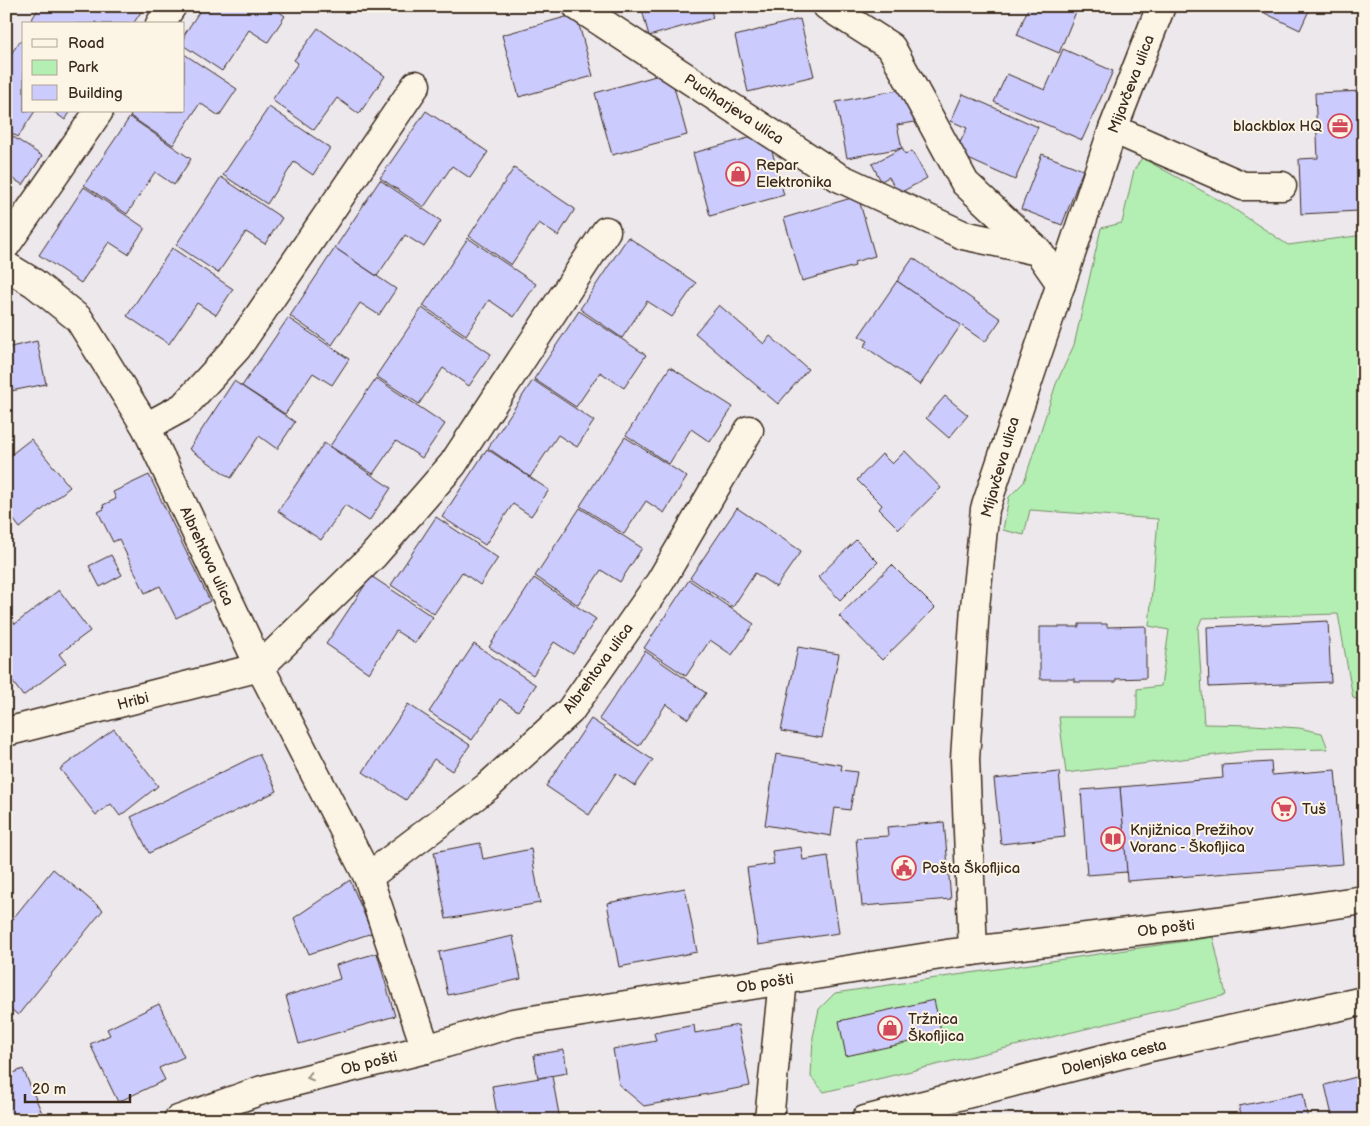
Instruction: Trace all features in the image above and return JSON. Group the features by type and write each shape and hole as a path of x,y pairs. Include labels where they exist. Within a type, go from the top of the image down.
{"street":[{"path":"161,22 172,6"},
{"name":"Puciharjeva ulica","path":"577,6 838,177 963,235 1038,251"},
{"path":"827,6 891,47 966,183 1038,251 1061,284"},
{"name":"Mijavčeva ulica","path":"973,951 965,759 975,607 985,509 1113,129 1161,6"},
{"path":"146,427 183,407 237,348 416,85"},
{"path":"6,245 98,112"},
{"path":"1113,129 1243,186 1282,186"},
{"path":"260,667 373,556 453,464 606,231"},
{"name":"Albrehtova ulica","path":"6,266 34,283 79,319 146,427 260,667 368,877 426,1048"},
{"name":"Albrehtova ulica","path":"368,877 487,787 570,711 660,582 749,430"},
{"name":"Hribi","path":"6,732 260,667"},
{"name":"Ob pošti","path":"178,1120 262,1090 426,1048 512,1023 783,979 849,971 973,951 1226,920 1364,900"},
{"path":"769,1120 783,979"},
{"name":"Dolenjska cesta","path":"865,1120 1150,1047 1364,1001"}],"green space":[{"path":"1142,158 1228,205 1288,245 1364,235 1364,701 1353,698 1338,614 1202,618 1198,628 1204,724 1299,728 1322,733 1328,749 1249,751 1066,773 1059,717 1137,717 1137,689 1161,686 1169,630 1149,626 1158,519 1030,510 1024,535 1003,530 1009,497 1024,482 1056,384 1074,345 1101,228 1122,223 1134,170"},
{"path":"1213,937 1226,995 824,1092 811,1077 813,1037 819,1009 835,993"}],"building":[{"path":"40,6 145,6 134,22 30,22"},
{"path":"203,6 271,6 285,16 268,42 249,30 222,71 185,47 185,33"},
{"path":"641,6 710,6 713,18 649,36"},
{"path":"1029,6 1078,7 1059,53 1017,35"},
{"path":"1250,6 1311,6 1300,30"},
{"path":"576,14 593,76 519,97 502,35"},
{"path":"800,19 814,76 748,92 735,36"},
{"path":"318,28 385,76 359,114 337,98 314,130 272,100 298,63 294,60"},
{"path":"20,41 22,42 22,112 34,112 18,137 6,130 6,61"},
{"path":"1063,49 1113,71 1082,140 994,102 1007,74 1045,90"},
{"path":"185,55 237,89 219,116 200,103 173,145 130,116 132,112 185,112"},
{"path":"670,72 687,135 612,155 595,93"},
{"path":"908,88 915,122 897,125 902,148 847,158 836,102"},
{"name":"blackblox HQ","path":"1364,91 1364,181 1358,181 1359,211 1301,214 1299,159 1318,158 1315,93"},
{"path":"963,94 1038,127 1015,180 955,153 967,128 951,121"},
{"path":"269,107 330,148 313,175 294,162 267,204 223,175"},
{"path":"426,111 488,152 470,178 452,166 424,207 380,178"},
{"path":"54,112 70,112 65,120"},
{"path":"130,117 191,159 174,185 155,172 127,214 84,185"},
{"path":"6,132 42,156 23,185 6,174"},
{"name":"Repar Elektronika","path":"767,133 784,195 710,216 693,153"},
{"path":"902,148 905,154 912,151 927,178 898,194 889,177 881,181 872,164"},
{"path":"1042,154 1083,170 1062,225 1021,209"},
{"path":"514,168 575,209 558,236 539,223 511,265 469,236"},
{"path":"221,177 282,218 265,244 246,232 218,273 176,245"},
{"path":"380,180 441,221 424,247 405,235 377,276 335,248"},
{"path":"84,187 145,228 128,254 109,242 81,283 39,255"},
{"path":"858,196 875,256 854,262 855,266 802,281 784,218"},
{"path":"628,237 696,283 672,317 647,301 622,338 580,309"},
{"path":"468,238 536,284 514,317 489,300 466,335 423,306"},
{"path":"172,248 233,289 216,315 197,303 169,344 127,316"},
{"path":"335,248 396,289 379,315 360,303 332,345 290,316"},
{"path":"913,258 1001,319 985,342 897,281"},
{"path":"897,281 961,325 920,385 864,346 868,341 859,336"},
{"path":"719,305 764,344 770,336 808,369 778,404 695,333"},
{"path":"422,308 491,354 469,386 443,368 419,404 376,376"},
{"path":"579,311 646,355 624,388 600,372 576,407 534,379"},
{"path":"288,318 349,359 332,385 313,373 285,414 242,386"},
{"path":"37,341 46,384 6,392 6,348"},
{"path":"670,367 733,407 710,442 691,429 669,464 626,435"},
{"path":"376,378 445,424 422,458 396,441 373,474 330,446"},
{"path":"533,380 594,421 577,447 558,435 530,477 488,448"},
{"path":"234,381 295,422 277,449 259,436 231,478 189,449"},
{"path":"945,396 968,415 949,438 926,418"},
{"path":"625,437 687,477 664,513 646,501 624,534 580,506"},
{"path":"31,439 70,487 20,528 6,510 6,455 8,457"},
{"path":"324,443 391,488 369,521 345,505 321,540 278,511"},
{"path":"487,449 549,490 531,516 513,504 485,545 442,517"},
{"path":"905,451 941,488 899,529 879,509 882,505 857,480 882,454 892,464"},
{"path":"149,475 210,601 176,618 160,586 145,593 119,539 113,542 98,512 104,509 103,505 116,499 113,492"},
{"path":"580,508 642,548 620,582 601,570 578,605 535,576"},
{"path":"737,508 801,551 776,587 755,573 733,607 690,578"},
{"path":"436,517 498,558 480,585 462,572 434,614 391,585"},
{"path":"856,540 878,562 840,600 818,577"},
{"path":"111,555 122,575 100,587 89,566"},
{"path":"892,565 935,608 882,660 839,616"},
{"path":"371,576 433,617 415,643 396,631 369,673 326,644"},
{"path":"534,578 596,619 573,654 554,642 533,675 489,647"},
{"path":"689,580 754,624 732,655 710,640 686,676 644,648"},
{"path":"59,590 90,631 59,654 66,663 23,696 6,673 6,612 15,624"},
{"path":"1328,621 1331,682 1209,687 1207,627"},
{"path":"1079,624 1107,624 1107,627 1146,626 1146,678 1116,679 1116,682 1075,682 1075,679 1040,679 1040,627 1079,627"},
{"path":"474,644 536,685 518,711 500,699 472,740 429,712"},
{"path":"798,647 839,654 822,738 781,731"},
{"path":"645,651 706,693 688,719 666,704 639,746 599,719"},
{"path":"408,704 470,745 452,771 434,759 406,800 363,772"},
{"path":"591,719 653,760 635,786 616,773 589,815 546,786"},
{"path":"114,729 158,786 120,816 111,804 96,815 60,769"},
{"path":"259,754 277,791 149,853 131,817"},
{"path":"776,754 842,765 841,770 857,772 850,810 835,808 831,836 765,825"},
{"path":"1271,762 1272,775 1335,770 1343,864 1127,881 1120,787 1223,778 1222,765"},
{"path":"1059,772 1065,837 1001,844 994,779"},
{"path":"1120,787 1127,872 1087,875 1081,790"},
{"name":"Pošta Škofljica","path":"944,822 951,899 862,906 856,838 888,836 887,827"},
{"path":"480,843 483,859 531,849 540,903 446,919 434,852"},
{"path":"801,847 803,860 828,856 839,933 758,945 747,868 774,864 772,851"},
{"path":"53,869 103,910 18,1015 6,1005 6,927"},
{"path":"350,880 372,933 309,954 294,918"},
{"path":"685,888 697,952 619,967 607,903"},
{"path":"513,936 521,979 448,995 439,952"},
{"path":"377,953 395,1016 299,1044 286,996 340,979 336,965"},
{"name":"Tržnica Škofljica","path":"934,1000 942,1035 846,1056 839,1021"},
{"path":"159,1004 184,1057 159,1068 165,1080 118,1102 90,1044 110,1035 107,1029"},
{"path":"694,1025 695,1033 738,1025 750,1086 644,1106 619,1085 613,1049 656,1041 654,1033"},
{"path":"564,1050 567,1073 538,1078 534,1055"},
{"path":"23,1069 45,1120 6,1120 6,1076"},
{"path":"1364,1075 1364,1120 1333,1120 1325,1085"},
{"path":"552,1076 560,1120 498,1120 492,1086"},
{"path":"1303,1093 1308,1120 1242,1120 1239,1106"}],"place":[{"name":"blackblox HQ","path":"1340,126"},
{"name":"Repar Elektronika","path":"738,174"},
{"name":"Tuš","path":"1284,809"},
{"name":"Knjižnica Prežihov Voranc - Škofljica","path":"1113,839"},
{"name":"Pošta Škofljica","path":"904,868"},
{"name":"Tržnica Škofljica","path":"890,1028"}]}
